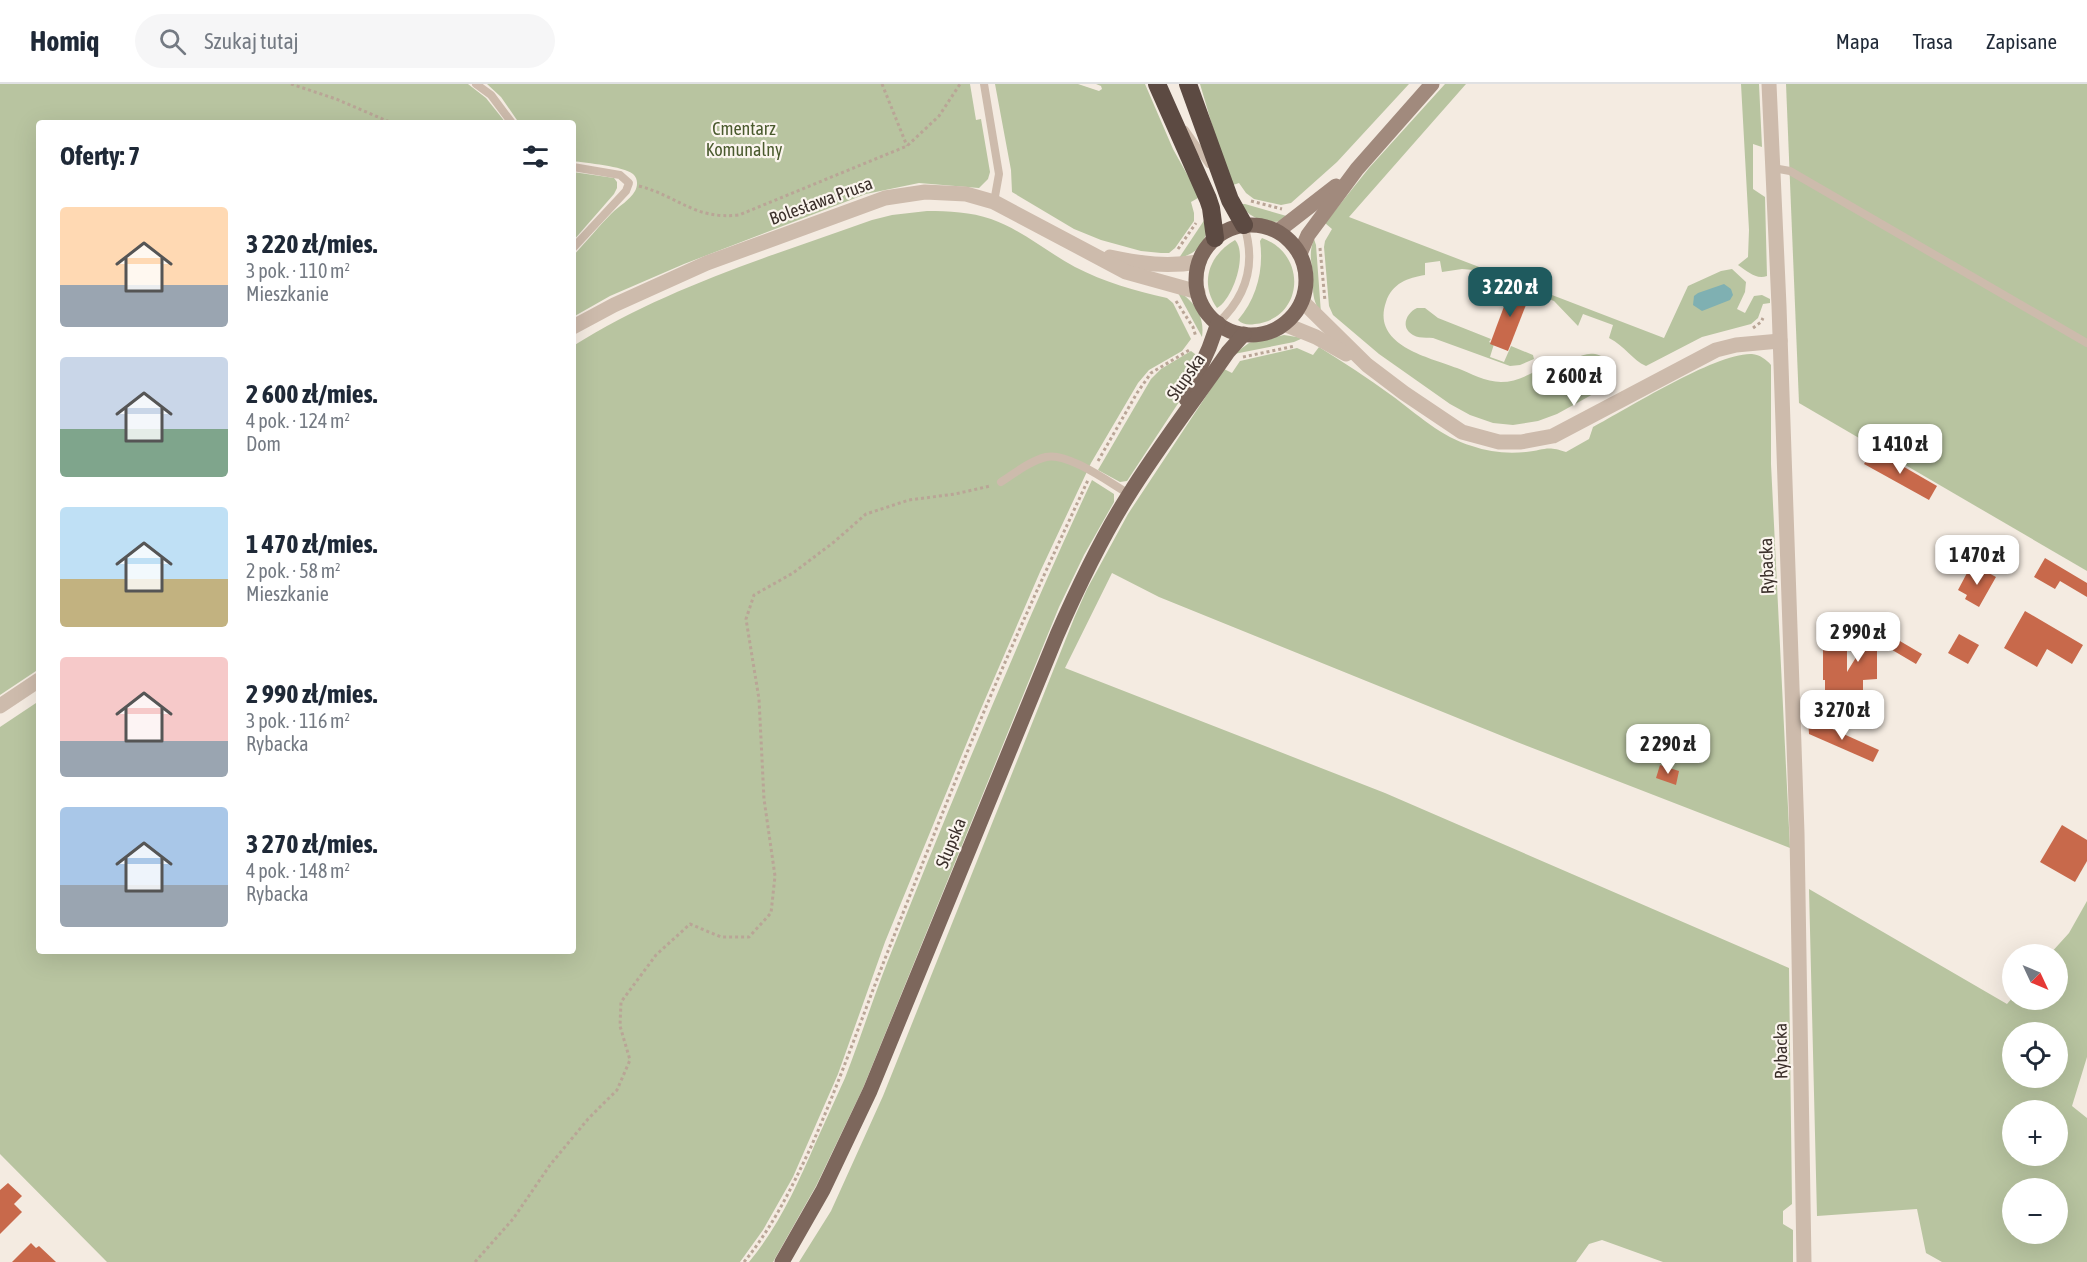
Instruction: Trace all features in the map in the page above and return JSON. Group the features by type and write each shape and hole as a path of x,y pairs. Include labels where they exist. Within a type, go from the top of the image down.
{"highway":[{"path":"1188,84 1227,193 1244,225"},
{"path":"1160,90 1211,208 1215,238"}],"main road":[{"path":"1300,254 1316,223 1357,169 1432,84"},
{"path":"1278,231 1357,169"},
{"path":"1244,225 1262,226 1278,231 1287,237 1300,254 1307,278 1302,301 1297,311 1284,324 1265,333 1244,334 1226,328 1218,323 1206,309 1198,292 1199,262 1215,238 1224,232 1244,225"},
{"name":"Słupska","path":"1163,444 1194,384 1218,323"},
{"name":"Słupska","path":"782,1262 823,1190 870,1091 1060,627 1092,559 1129,494 1228,352 1244,334"}],"street":[{"name":"Rybacka","path":"1769,84 1797,833 1804,1262"},
{"name":"Bolesława Prusa","path":"576,325 624,300 707,263 885,198 915,193 966,194 994,202 1086,252 1136,275 1198,292"},
{"name":"Bolesława Prusa","path":"1086,252 1146,264 1172,266 1199,262"},
{"path":"1302,301 1367,365"},
{"path":"1284,324 1367,365 1462,432 1489,441 1521,442 1563,432 1716,350 1736,345 1780,341"},
{"path":"0,706 36,682"}],"lane":[{"path":"476,84 491,95 510,120"},
{"path":"984,84 999,174 994,202"},
{"path":"1160,90 1227,193"},
{"path":"576,168 621,175 629,183 626,191 576,245"},
{"path":"1773,168 1790,171 2087,343"},
{"path":"1218,323 1238,300 1249,271 1250,255 1244,225"},
{"path":"1001,482 1032,463 1045,457 1056,456 1092,472 1129,494"}],"path":[{"path":"291,84 336,99 385,120"},
{"path":"882,84 907,146"},
{"path":"629,183 644,187 704,214 730,216 762,207 907,146 939,116 960,84"},
{"path":"1227,193 1281,210 1288,208"},
{"path":"1173,257 1201,216 1211,208"},
{"path":"744,1262 768,1232 823,1119 964,759 1092,472 1151,373 1192,348 1195,342 1196,336 1192,327 1176,300"},
{"path":"1743,329 1754,327 1761,322 1766,307 1779,306"},
{"path":"475,1262 513,1220 550,1165 588,1119 617,1090 630,1060 620,1026 621,1002 656,955 690,924 721,937 749,937 771,913 775,876 764,799 759,699 746,619 754,596 793,573 866,514 909,500 955,494 1001,482"}],"green space":[{"path":"0,84 468,84 486,98 504,120 36,120 36,671 0,695"},
{"name":"Cmentarz Komunalny","path":"487,84 970,84 976,120 981,119 990,172 988,179 979,188 919,183 866,194 684,264 610,296 576,315 576,253 606,219 633,194 637,187 636,178 628,171 621,169 576,161 576,120 517,120 501,97"},
{"path":"995,84 1078,84 1099,91 1102,89 1101,86 1096,84 1145,84 1173,149 1198,194 1198,198 1191,202 1194,221 1175,248 1169,253 1141,251 1101,240 1074,229 1012,192 1011,170"},
{"path":"1200,84 1409,84 1337,162 1291,203 1281,205 1254,199 1239,183 1230,186"},
{"path":"1445,84 1466,84 1349,217 1664,338 1688,286 1721,271 1732,269 1746,282 1745,292 1737,309 1745,313 1754,296 1762,295 1770,299 1770,303 1763,304 1758,318 1751,324 1702,337 1646,366 1609,338 1613,325 1583,314 1578,326 1554,301 1474,270 1442,272 1440,261 1425,263 1425,275 1401,282 1392,290 1386,302 1384,317 1387,329 1394,339 1405,347 1418,354 1495,382 1514,380 1551,362 1566,362 1592,354 1609,361 1616,376 1615,382 1557,414 1538,421 1513,425 1493,423 1470,415 1450,404 1379,354 1333,315 1329,306 1324,247 1332,229 1325,223 1369,168"},
{"path":"1741,84 1759,84 1762,147 1753,144 1753,189 1765,197 1767,276 1763,277 1752,274 1738,265 1748,257 1749,230"},
{"path":"1786,84 2087,84 2087,571 1799,403"},
{"path":"576,172 614,178 617,188 576,238"},
{"path":"1239,204 1290,217 1276,222 1263,221 1244,210"},
{"path":"927,211 960,212 991,219 1024,235 1065,261 1097,277 1120,286 1167,298 1173,303 1191,339 1182,351 1149,370 1138,383 1091,463 1040,572 977,718 885,942 838,1074 793,1177 763,1230 740,1262 107,1262 0,1154 0,727 36,703 36,954 576,954 576,344 608,325 681,290 757,260 892,215"},
{"path":"1207,216 1205,238 1202,243 1193,252 1179,258"},
{"path":"1262,238 1277,246 1287,257 1293,271 1294,285 1291,299 1283,311 1271,320 1246,324 1238,320 1250,302 1258,283"},
{"path":"1314,239 1321,313 1313,292 1311,254"},
{"path":"1235,240 1240,255 1237,276 1228,296 1217,308 1209,289 1210,270 1219,253"},
{"path":"1177,291 1197,310 1202,323 1202,337"},
{"path":"1417,308 1425,308 1438,318 1491,339 1489,342 1494,344 1490,357 1504,362 1511,346 1533,355 1534,359 1520,365 1510,366 1433,338 1415,336 1407,329 1406,321 1410,313"},
{"path":"1284,335 1303,338 1294,342 1234,354 1249,343"},
{"path":"1319,347 1450,437 1478,448 1505,453 1550,448 1566,452 1589,439 1593,427 1672,383 1717,362 1752,354 1758,355 1771,365 1771,464 1790,848 1517,742 1159,597 1112,573 1065,668 1385,793 1789,968 1792,1204 1783,1211 1783,1224 1793,1230 1793,1262 1663,1262 1602,1240 1589,1244 1576,1262 799,1262 831,1211 883,1096 1075,616 1087,589 1128,514 1224,369 1232,373 1240,361 1297,348 1313,355"},
{"path":"1191,351 1199,357 1179,402 1127,481 1120,482 1098,470 1151,379 1161,369"},
{"path":"1092,480 1114,494 1114,502 1084,555 1059,607 863,1088 816,1186 773,1262 749,1262 769,1235 786,1206 845,1078 887,963 961,780"},
{"path":"1809,889 2002,1001 2002,1010 2068,1010 2068,944 2059,944 2069,933 2087,901 2087,1057 2072,1106 2087,1118 2087,1262 1942,1262 1926,1253 1917,1209 1817,1216"}],"water":[{"path":"1724,284 1731,289 1733,295 1730,300 1702,311 1693,305 1694,296 1698,293"}],"building":[{"path":"1512,285 1531,292 1508,351 1490,344"},
{"path":"1873,449 1937,486 1929,500 1864,464"},
{"path":"2045,558 2087,583 2087,597 2060,581 2055,589 2034,577"},
{"path":"1976,566 1996,577 1979,607 1965,599 1967,595 1958,590 1967,573 1971,575"},
{"path":"2025,611 2083,645 2072,664 2047,649 2037,667 2004,648"},
{"path":"1876,625 1922,654 1916,664 1877,641 1877,679 1863,680 1863,694 1825,698 1823,641 1847,640 1847,672"},
{"path":"1959,634 1979,645 1968,664 1948,653"},
{"path":"1808,718 1879,750 1873,762 1809,734"},
{"path":"1660,765 1679,771 1676,785 1656,778"},
{"path":"2062,825 2087,840 2087,861 2075,882 2040,862"},
{"path":"8,1183 22,1196 14,1204 22,1212 0,1234 0,1190"},
{"path":"31,1243 36,1248 39,1246 56,1262 12,1262"}]}
